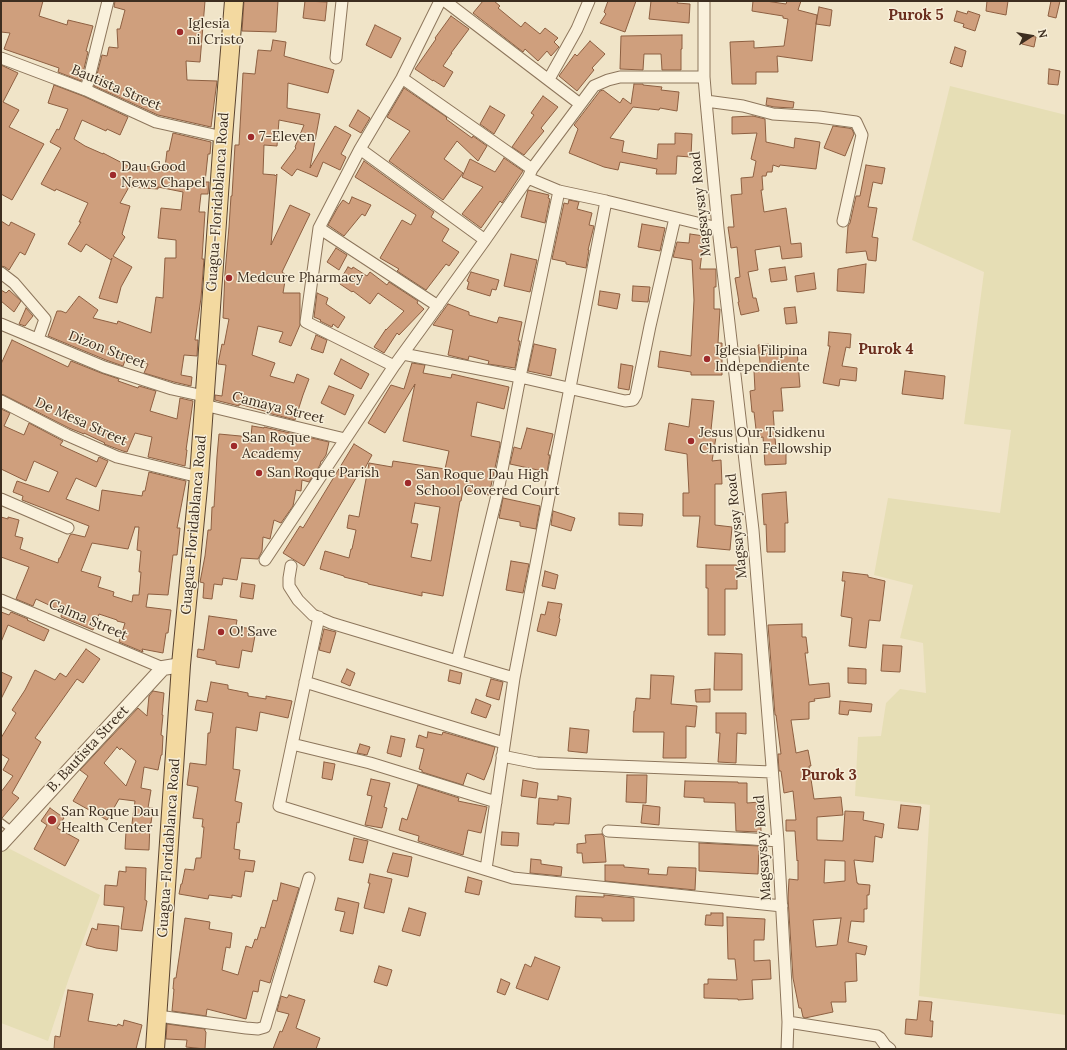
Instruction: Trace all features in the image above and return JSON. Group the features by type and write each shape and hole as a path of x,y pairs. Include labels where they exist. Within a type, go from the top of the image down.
{"main road":[{"name":"Guagua-Floridablanca Road","path":"155,1049 181,665 199,477 222,137 234,1"}],"street":[{"path":"86,90 108,1"},
{"path":"336,58 342,1"},
{"path":"394,366 306,322 320,228 360,149 402,78 440,1"},
{"path":"445,1 580,104"},
{"name":"Magsaysay Road","path":"704,1 704,78 718,228 754,530 778,841 788,1022 787,1049"},
{"path":"549,79 577,30 586,3"},
{"name":"Bautista Street","path":"1,58 86,90 156,122 222,137"},
{"path":"265,560 394,366 485,240 530,173 594,86 620,77 704,78"},
{"path":"402,78 530,173 559,191 718,228"},
{"path":"706,101 742,106 773,114 820,117 856,122 862,135 843,221"},
{"path":"360,149 485,240"},
{"path":"457,661 498,491 559,191"},
{"path":"486,869 514,678 606,201"},
{"path":"403,354 520,377 625,401 633,400 636,395 675,218"},
{"path":"320,228 438,306"},
{"path":"1,273 14,283 45,319 38,340"},
{"name":"Dizon Street","path":"1,324 104,367 204,400"},
{"name":"Camaya Street","path":"204,400 345,439"},
{"name":"De Mesa Street","path":"1,401 67,435 117,457 199,477"},
{"path":"1,498 68,528"},
{"path":"291,566 289,586 298,600 313,615 331,623 514,678"},
{"name":"Calma Street","path":"1,600 163,668"},
{"path":"319,617 279,806 513,878 782,906"},
{"path":"163,668 181,665"},
{"name":"B. Bautista Street","path":"1,844 163,668"},
{"path":"305,682 504,742"},
{"path":"292,744 370,763 496,802"},
{"path":"502,756 537,763 772,772"},
{"path":"608,832 778,841"},
{"path":"158,1016 246,1028 258,1029 265,1026 309,878"},
{"path":"788,1022 877,1036 880,1038 884,1047"}],"lane":[{"path":"1,822 12,831"}],"shaded area":[{"path":"950,86 1066,115 1066,1015 919,996 930,805 855,796 858,737 881,736 886,703 900,689 926,693 923,643 900,638 913,585 874,575 888,498 1000,513 1011,430 964,424 984,272 912,240"},
{"path":"6,847 100,895 69,978 48,1041 1,1023 1,853"}],"building":[{"path":"1,1 43,1 39,16 67,25 68,20 93,26 86,51 88,52 81,81 58,72 59,68 4,49 10,33 1,32"},
{"path":"115,1 205,1 200,62 186,61 187,80 217,81 211,127 158,115 94,86 102,55 107,56 109,47 118,48 117,29 120,29 125,10 114,7"},
{"path":"244,1 278,1 276,32 242,31"},
{"path":"305,1 327,2 325,21 303,18"},
{"path":"483,1 494,1 500,6 498,8 521,27 525,22 540,34 545,28 558,38 554,42 559,47 551,56 547,51 538,61 525,49 523,52 473,13"},
{"path":"608,1 636,1 625,32 600,23 606,14 604,12"},
{"path":"651,1 678,1 677,3 690,4 689,23 649,19"},
{"path":"753,1 786,4 787,1 801,1 798,10 817,15 812,61 777,56 778,72 756,72 756,84 732,84 730,42 754,41 754,48 784,46 788,19 783,18 783,16 752,11"},
{"path":"987,1 1008,1 1006,15 986,11"},
{"path":"1051,1 1060,1 1056,18 1048,16"},
{"path":"819,7 832,10 830,26 816,24"},
{"path":"957,11 967,14 968,11 980,15 975,31 963,27 964,24 954,21"},
{"path":"451,16 469,29 443,66 453,72 444,87 415,69"},
{"path":"375,25 401,38 391,58 366,45"},
{"path":"682,35 681,70 662,70 661,54 644,54 643,70 620,69 621,36"},
{"path":"1024,35 1036,37 1034,47 1022,44"},
{"path":"273,40 286,42 284,56 334,70 328,93 288,83 287,108 320,114 310,168 335,126 351,135 341,154 346,157 340,170 323,162 317,177 297,169 292,176 281,168 296,148 295,147 304,125 279,120 277,146 264,145 263,174 275,176 277,174 271,245 290,205 310,214 282,272 286,275 283,293 300,293 300,325 291,346 279,342 283,332 258,326 252,355 275,363 270,376 294,383 297,374 309,379 295,420 239,404 239,406 215,400 215,395 222,396 226,365 218,364 222,344 224,345 229,319 223,318 225,273 235,145 239,145 243,73 255,74 258,50 271,51"},
{"path":"590,41 605,54 592,68 594,70 577,91 559,76 575,54 577,56"},
{"path":"955,47 966,51 962,67 950,63"},
{"path":"1,65 18,73 3,102 19,110 9,127 44,144 12,200 1,194"},
{"path":"1049,69 1060,71 1058,85 1048,84"},
{"path":"634,84 662,87 661,90 679,92 677,111 660,108 659,110 633,107 610,138 624,141 622,152 657,159 658,144 675,144 675,133 692,134 691,157 677,156 676,174 656,174 657,169 620,162 618,170 604,167 569,153 578,129 574,125 600,91 603,90 620,103 623,98 631,104"},
{"path":"54,85 83,96 128,117 120,135 107,129 106,131 82,120 74,139 85,146 103,153 128,166 165,167 167,151 169,151 173,133 211,142 205,182 209,182 208,194 201,194 199,212 205,212 201,298 195,340 198,340 197,356 184,355 181,375 192,377 191,386 144,373 148,364 126,358 123,366 48,336 57,311 66,313 79,296 98,310 93,318 117,324 118,321 151,333 156,297 163,298 165,258 176,258 176,240 158,238 161,208 181,210 183,192 158,187 158,189 129,187 120,203 130,206 122,234 125,237 113,256 132,267 121,287 117,303 99,298 112,258 111,260 86,244 81,252 68,244 81,222 79,222 88,203 56,189 55,191 41,184 61,148 50,142 57,129 59,130 68,109 48,103"},
{"path":"404,88 445,116 447,118 446,119 472,138 473,136 487,146 478,161 457,141 444,159 463,173 443,200 389,161 410,131 387,117"},
{"path":"543,96 558,107 541,128 544,131 524,155 512,147 534,115 531,113"},
{"path":"767,98 794,102 793,108 766,105"},
{"path":"490,106 505,115 494,134 480,124"},
{"path":"358,110 370,118 361,133 349,126"},
{"path":"753,116 765,119 766,142 794,148 795,138 820,142 816,169 780,165 779,167 773,165 772,172 767,172 766,176 762,176 763,190 761,190 764,212 786,208 791,244 801,243 802,257 782,259 780,246 755,250 758,270 748,272 753,298 756,298 759,311 741,315 735,278 740,277 737,247 731,248 728,227 734,227 731,195 742,194 741,178 753,177 756,161 751,159 757,133 732,134 732,117"},
{"path":"833,126 852,129 854,134 845,156 824,148"},
{"path":"504,158 523,171 502,203 500,201 481,228 462,214 483,187 462,177 470,159 495,172"},
{"path":"364,161 434,212 431,217 449,229 442,241 459,252 449,266 446,264 426,290 397,271 399,269 380,258 402,220 411,225 416,215 355,177"},
{"path":"866,165 885,168 882,184 873,182 868,207 877,208 872,237 878,238 876,261 868,260 866,251 846,253 848,226 856,196 860,196"},
{"path":"528,190 549,195 548,198 550,199 545,223 521,217"},
{"path":"352,197 371,205 365,216 362,214 344,236 328,225 343,200 349,204"},
{"path":"569,200 579,202 577,209 592,213 589,225 594,226 588,250 586,268 566,264 566,262 552,259 564,203 568,204"},
{"path":"1,221 9,226 11,222 35,234 25,255 20,252 9,270 1,266"},
{"path":"642,224 665,228 660,251 638,247"},
{"path":"690,234 704,236 700,269 716,269 714,309 720,309 718,343 722,343 722,375 691,375 691,372 658,367 660,351 691,356 694,300 692,260 673,257 677,242 689,243"},
{"path":"336,248 347,255 339,270 327,262"},
{"path":"511,254 537,260 530,292 504,286"},
{"path":"866,264 864,293 837,291 838,269"},
{"path":"348,267 352,269 353,267 367,276 370,272 387,285 389,282 418,301 417,303 424,309 399,335 397,333 384,353 374,347 386,329 404,311 378,293 370,304 353,291 352,292 340,284 340,280"},
{"path":"785,267 787,280 771,282 769,269"},
{"path":"471,272 499,280 496,290 492,289 490,296 467,289 469,282 467,281"},
{"path":"814,273 816,289 797,292 795,276"},
{"path":"633,286 650,287 648,302 632,301"},
{"path":"1,290 6,293 9,290 21,301 14,312 1,301"},
{"path":"600,291 620,294 617,309 598,305"},
{"path":"317,293 328,298 326,304 345,317 338,328 333,324 332,327 314,317"},
{"path":"448,304 469,312 469,315 497,323 499,317 522,322 515,368 488,364 489,361 469,356 468,360 448,355 453,330 433,325"},
{"path":"795,307 797,323 786,324 784,308"},
{"path":"26,308 33,316 25,326 19,324"},
{"path":"829,332 851,334 850,348 846,347 842,366 857,368 856,381 840,379 839,386 823,383 830,346 828,346"},
{"path":"316,335 327,340 323,353 311,349"},
{"path":"12,340 68,367 71,361 119,379 118,381 138,388 139,386 156,391 150,411 177,419 180,398 193,401 185,466 148,457 152,437 135,433 127,452 123,451 104,444 105,443 84,433 69,428 1,394 1,364"},
{"path":"534,344 556,349 551,376 528,371"},
{"path":"768,344 769,350 786,348 786,351 797,350 800,387 781,388 783,411 773,411 776,450 786,449 786,464 765,465 763,437 757,438 754,412 752,412 750,391 755,390 754,371 761,371 758,345"},
{"path":"341,359 369,374 361,389 334,374"},
{"path":"412,363 425,365 423,373 451,378 452,374 509,387 504,409 477,402 471,436 500,442 500,445 489,495 463,490 443,596 422,592 422,596 368,584 320,569 325,551 349,558 356,530 347,528 349,515 359,517 369,463 392,467 393,461 445,469 449,451 403,441 415,384 385,433 368,423 391,385 404,389","holes":["415,503 440,507 431,561 411,557 418,524 411,523"]},
{"path":"621,364 633,366 629,390 618,388"},
{"path":"905,371 945,376 943,399 902,394"},
{"path":"329,386 354,395 345,415 321,403"},
{"path":"692,399 714,401 711,430 717,431 712,461 721,460 722,484 715,484 715,525 732,527 730,550 697,547 700,516 683,516 683,493 689,493 687,454 665,450 669,423 689,427"},
{"path":"1,409 10,413 4,426 24,435 29,423 63,441 60,445 97,462 99,457 108,461 96,487 76,478 66,499 99,511 102,490 142,496 143,491 145,491 149,472 186,481 177,528 180,528 177,555 173,555 168,595 148,594 146,607 171,610 168,633 166,633 163,653 142,649 143,652 119,642 125,623 117,620 99,614 93,630 61,617 62,611 36,599 33,606 16,599 29,567 1,557 1,517 19,520 15,536 23,538 20,549 58,563 70,535 72,534 85,537 89,526 22,500 23,496 13,492 17,481 49,492 58,472 34,461 26,481 1,469","holes":["135,527 139,527 137,550 141,551 139,595 133,595 132,602 113,596 114,592 98,587 101,577 81,571 92,543 128,549"]},
{"path":"252,426 264,427 329,442 326,455 309,482 302,480 301,491 296,490 293,506 281,523 274,520 270,539 263,537 262,551 258,559 241,558 237,580 223,578 222,585 214,584 212,599 203,598 204,583 200,582 208,530 211,530 212,507 214,507 219,434 251,437"},
{"path":"527,428 553,434 548,455 550,455 547,472 510,464 514,447 521,449"},
{"path":"354,444 372,455 365,468 362,468 304,566 283,553 300,526 303,528"},
{"path":"786,492 788,523 785,523 785,552 767,552 766,524 764,525 762,494"},
{"path":"503,498 540,506 536,529 520,526 520,522 499,518"},
{"path":"553,511 575,518 571,531 551,525"},
{"path":"619,513 643,514 642,526 619,525"},
{"path":"511,561 529,564 523,593 506,590"},
{"path":"706,565 737,565 737,589 725,589 725,635 708,635 708,588 706,588"},
{"path":"545,571 558,575 555,589 542,586"},
{"path":"843,572 868,575 868,577 885,581 880,621 869,620 866,648 849,646 852,618 841,616 845,581 842,581"},
{"path":"242,583 255,585 253,599 240,597"},
{"path":"548,602 562,604 556,636 537,631 541,614 545,615"},
{"path":"1,612 9,615 11,612 49,630 44,641 8,625 1,642"},
{"path":"209,616 237,620 236,626 256,630 252,652 242,650 239,668 216,664 216,661 197,657 198,649 204,650"},
{"path":"802,624 802,637 806,637 808,653 805,653 809,685 829,683 830,697 814,699 815,701 809,702 809,719 791,720 796,753 808,750 814,799 841,797 843,815 817,817 817,840 843,841 845,811 864,812 863,820 884,824 882,838 875,836 873,862 854,860 857,883 870,885 869,895 867,895 867,909 864,909 864,922 851,921 848,942 867,946 865,955 856,953 857,981 845,982 846,1002 831,1002 833,1012 805,1018 803,1017 801,1008 799,1008 793,978 788,898 789,879 798,880 798,860 797,861 795,831 786,831 786,820 796,820 793,791 784,793 781,771 779,771 778,754 781,754 775,715 768,625","holes":["825,860 845,861 845,881 824,883","841,918 837,945 816,947 813,920"]},
{"path":"324,629 336,632 330,653 319,650"},
{"path":"883,645 902,646 900,672 881,671"},
{"path":"86,649 100,659 83,683 77,679 35,738 41,742 12,793 19,798 1,818 1,792 13,776 3,770 9,759 1,754 1,738 16,713 12,710 25,690 35,670 55,680 60,673 66,677"},
{"path":"715,653 742,654 742,690 714,690"},
{"path":"848,668 866,669 866,684 848,683"},
{"path":"347,669 355,673 350,686 341,682"},
{"path":"450,670 462,673 460,684 448,681"},
{"path":"1,672 12,677 1,699"},
{"path":"651,675 674,676 671,704 697,706 695,727 686,726 686,758 663,758 664,732 633,732 636,698 650,699"},
{"path":"491,679 503,682 499,700 486,696"},
{"path":"211,682 228,685 228,689 248,693 248,696 266,699 266,696 292,701 288,718 260,712 257,731 236,727 233,769 240,770 235,801 242,803 239,823 237,822 234,849 240,850 239,859 255,861 253,872 245,871 241,897 232,895 232,898 209,895 208,899 179,894 185,869 194,870 196,858 201,858 204,827 202,827 203,819 193,818 198,787 187,785 190,763 206,765 208,733 210,733 213,713 195,710 197,700 207,702"},
{"path":"710,689 710,702 696,702 695,690"},
{"path":"153,691 164,693 161,735 163,736 162,755 158,770 144,767 141,788 151,790 148,808 153,808 150,823 149,850 125,849 126,831 131,831 135,801 119,799 107,820 73,801 88,776 80,770 138,708 147,716 149,696","holes":["117,747 120,750 121,748 136,761 126,786 104,763"]},
{"path":"476,699 491,705 486,718 471,713"},
{"path":"840,701 872,704 871,712 849,710 848,715 839,714"},
{"path":"716,713 746,713 746,734 737,733 736,763 718,762 720,733 716,733"},
{"path":"570,728 589,730 587,753 568,751"},
{"path":"428,732 442,735 443,732 495,747 484,780 467,773 463,785 422,772 422,770 419,769 424,749 416,747 419,735 427,738"},
{"path":"391,736 405,739 401,757 387,753"},
{"path":"360,744 370,747 367,755 357,753"},
{"path":"324,762 335,764 332,780 322,778"},
{"path":"627,775 647,775 646,803 626,802"},
{"path":"371,779 390,783 384,807 387,808 382,828 365,825 372,796 367,795"},
{"path":"523,780 538,783 536,798 521,796"},
{"path":"685,781 747,783 747,803 760,802 761,831 736,831 735,803 704,802 704,798 684,797"},
{"path":"418,785 459,798 458,801 487,807 481,833 468,830 463,855 418,841 419,836 399,830 402,818 407,820"},
{"path":"558,796 571,798 569,824 537,824 539,798 558,800"},
{"path":"643,805 660,807 659,825 641,823"},
{"path":"901,805 921,807 918,830 898,828"},
{"path":"50,808 64,818 57,828 79,840 65,866 34,849 47,825 41,821"},
{"path":"502,832 519,833 518,846 501,845"},
{"path":"602,834 604,837 606,862 583,863 582,853 577,853 577,844 586,843 585,835"},
{"path":"354,838 368,841 363,863 349,860"},
{"path":"699,843 759,846 758,874 699,871"},
{"path":"393,853 412,857 408,877 387,872"},
{"path":"531,859 541,860 541,864 562,867 561,876 530,873"},
{"path":"605,865 624,865 624,867 649,869 648,874 667,875 668,867 696,868 695,890 605,881"},
{"path":"126,867 146,868 145,900 147,901 142,931 121,929 124,907 104,905 105,885 117,886 119,871 126,872"},
{"path":"370,874 392,879 384,913 364,908 370,883 368,883"},
{"path":"468,877 482,881 479,895 465,892"},
{"path":"281,883 299,888 270,983 260,980 258,992 253,991 246,1019 207,1009 206,1016 172,1011 174,978 176,978 185,918 210,922 209,929 232,933 230,948 226,947 222,970 238,975 246,946 252,948 255,939 257,940 261,927 265,928 273,900 277,901"},
{"path":"604,895 634,898 634,921 602,921 602,918 575,917 576,896 604,897"},
{"path":"338,898 359,903 353,934 340,931 345,912 335,910"},
{"path":"409,908 426,913 420,936 402,931"},
{"path":"711,913 723,913 723,926 705,925 706,915 711,915"},
{"path":"727,917 765,919 764,940 754,940 754,961 770,960 771,979 752,980 753,999 738,1000 704,998 704,984 708,984 708,979 737,980 735,959 728,959"},
{"path":"98,924 119,926 117,951 86,945 92,928 97,930"},
{"path":"535,957 560,967 548,1000 516,988 525,964 531,967"},
{"path":"379,966 392,970 387,986 374,982"},
{"path":"501,979 510,983 505,995 497,992"},
{"path":"68,990 93,994 88,1021 117,1026 118,1024 123,1026 124,1020 142,1025 136,1049 54,1049 55,1036 60,1037"},
{"path":"289,995 305,1000 296,1028 320,1038 316,1049 273,1049 289,1014 277,1011 281,996 287,998"},
{"path":"919,1001 932,1002 930,1021 933,1021 932,1037 905,1034 906,1019 917,1020"},
{"path":"167,1024 205,1029 205,1049 186,1047 187,1040 166,1039"}],"place":[{"name":"Iglesia ni Cristo","path":"180,32"},
{"name":"7-Eleven","path":"251,137"},
{"name":"Dau Good News Chapel","path":"113,175"},
{"name":"Medcure Pharmacy","path":"229,278"},
{"name":"Iglesia Filipina Independiente","path":"707,359"},
{"name":"Jesus Our Tsidkenu Christian Fellowship","path":"691,441"},
{"name":"San Roque Academy","path":"234,446"},
{"name":"San Roque Parish","path":"259,473"},
{"name":"San Roque Dau High School Covered Court","path":"408,483"},
{"name":"O! Save","path":"221,632"},
{"name":"San Roque Dau Health Center","path":"52,820"}],"district":[{"name":"Purok 5","path":"916,16"},
{"name":"Purok 4","path":"886,350"},
{"name":"Purok 3","path":"829,776"}]}
